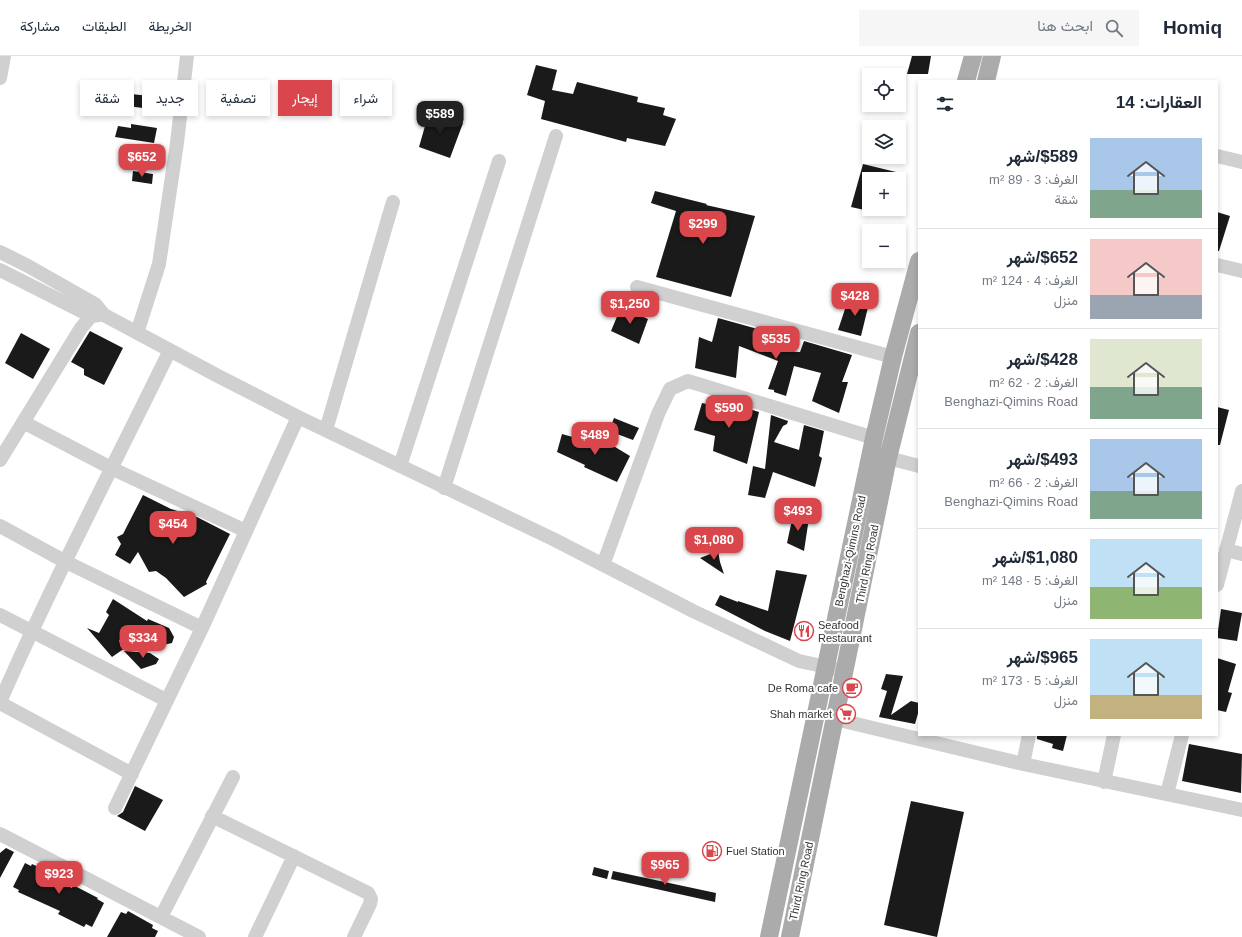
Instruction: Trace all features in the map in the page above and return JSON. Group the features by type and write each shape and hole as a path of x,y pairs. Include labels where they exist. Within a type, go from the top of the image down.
{"main road":[{"path":"966,80 972,56"},
{"path":"986,80 992,56"},
{"name":"Benghazi-Qimins Road","path":"769,937 874,438 893,357 918,265"},
{"name":"Third Ring Road","path":"790,937 888,458 918,337"}],"street":[{"path":"0,78 4,56"},
{"path":"137,333 159,264 177,143 187,56"},
{"path":"444,488 556,136"},
{"path":"1218,156 1241,157"},
{"path":"400,466 499,161"},
{"path":"326,430 393,202"},
{"path":"0,252 95,304 97,313"},
{"path":"1218,265 1242,271"},
{"path":"0,270 57,299 97,313 298,417 444,488 554,539 693,611 799,660 845,672"},
{"path":"57,299 63,286"},
{"path":"637,287 893,357"},
{"path":"0,460 81,328 97,313"},
{"path":"132,774 0,703 31,631 170,350"},
{"path":"603,565 658,414 670,389 688,381 874,438"},
{"path":"115,808 202,628 298,417"},
{"path":"23,422 112,469 246,531"},
{"path":"888,458 918,466"},
{"path":"1218,581 1242,491"},
{"path":"0,526 66,562 202,628"},
{"path":"1226,550 1242,554"},
{"path":"0,615 166,700"},
{"path":"835,719 1023,764 1242,810"},
{"path":"1023,764 1029,736"},
{"path":"1104,782 1114,736"},
{"path":"1167,794 1182,736"},
{"path":"160,917 233,777"},
{"path":"212,816 368,893 371,900 370,904 354,937"},
{"path":"0,834 199,937"},
{"path":"255,937 294,856"}],"building":[{"path":"912,56 931,56 928,74 907,74"},
{"path":"536,65 557,70 552,90 573,94 577,82 638,97 637,102 665,108 663,115 676,119 665,146 627,138 626,142 541,119 545,101 527,95"},
{"path":"134,94 142,95 142,108 134,107"},
{"path":"429,112 463,123 450,158 419,147"},
{"path":"131,124 157,128 154,143 115,137 118,126 131,128"},
{"path":"863,164 896,172 862,172 862,209 851,207"},
{"path":"133,171 153,174 152,184 132,181"},
{"path":"655,191 707,204 706,205 755,216 731,297 656,277 676,211 651,203"},
{"path":"1218,212 1230,216 1218,251"},
{"path":"861,296 870,299 861,336 838,330 848,300 858,303"},
{"path":"621,307 648,319 639,344 611,331"},
{"path":"718,318 779,335 778,336 785,342 782,351 800,352 804,341 852,355 842,382 848,382 839,413 812,401 821,373 794,366 786,396 774,392 774,390 768,389 778,361 739,346 736,378 695,368 699,337 712,342"},
{"path":"90,331 123,348 104,385 84,375 84,369 71,362"},
{"path":"21,333 50,349 33,379 5,363"},
{"path":"702,403 725,408 726,403 733,404 759,412 747,464 713,451 715,436 694,430"},
{"path":"1218,407 1229,410 1220,445 1218,445"},
{"path":"771,415 788,421 787,424 783,426 774,442 799,450 804,425 824,431 819,456 822,458 815,487 773,472 765,498 748,495 753,466 765,469"},
{"path":"614,418 639,428 633,440 609,431"},
{"path":"562,434 594,443 597,436 630,456 617,482 584,467 585,465 557,452"},
{"path":"143,495 171,509 197,517 230,534 206,582 207,584 184,597 166,578 156,571 149,572 138,552 130,564 115,555 121,544 117,537 123,534"},
{"path":"793,515 809,518 804,551 787,543"},
{"path":"718,551 720,562 724,574 700,558"},
{"path":"776,570 807,575 790,641 765,631 715,605 720,595 768,611"},
{"path":"113,599 147,621 148,619 169,628 174,637 172,643 163,645 135,634 128,629 119,641 125,648 112,657 87,628 99,633 109,615 106,612"},
{"path":"1221,609 1242,613 1237,641 1218,638"},
{"path":"124,651 150,653 159,659 156,664 141,669"},
{"path":"1218,658 1236,664 1228,692 1232,693 1226,712 1218,710"},
{"path":"886,674 903,676 891,715 911,701 918,703 918,714 915,724 879,717 887,691 881,689"},
{"path":"1037,736 1067,736 1063,751 1052,748 1053,744 1037,739"},
{"path":"1189,744 1242,754 1241,793 1182,781"},
{"path":"135,786 163,800 145,831 117,816 123,812"},
{"path":"911,801 964,812 937,937 884,925"},
{"path":"6,848 14,852 0,878 0,853"},
{"path":"25,863 31,866 32,864 59,877 57,881 72,888 73,885 98,898 97,899 104,903 92,927 86,924 84,927 58,914 60,911 18,892 19,890 13,887"},
{"path":"594,867 609,871 607,879 592,875"},
{"path":"613,871 716,893 715,902 611,879"},
{"path":"128,911 153,925 152,928 158,931 155,937 107,937 121,912 126,914"}],"place":[{"name":"Seafood Restaurant","path":"804,631"},
{"name":"De Roma cafe","path":"852,688"},
{"name":"Shah market","path":"846,714"},
{"name":"Fuel Station","path":"712,851"}]}
